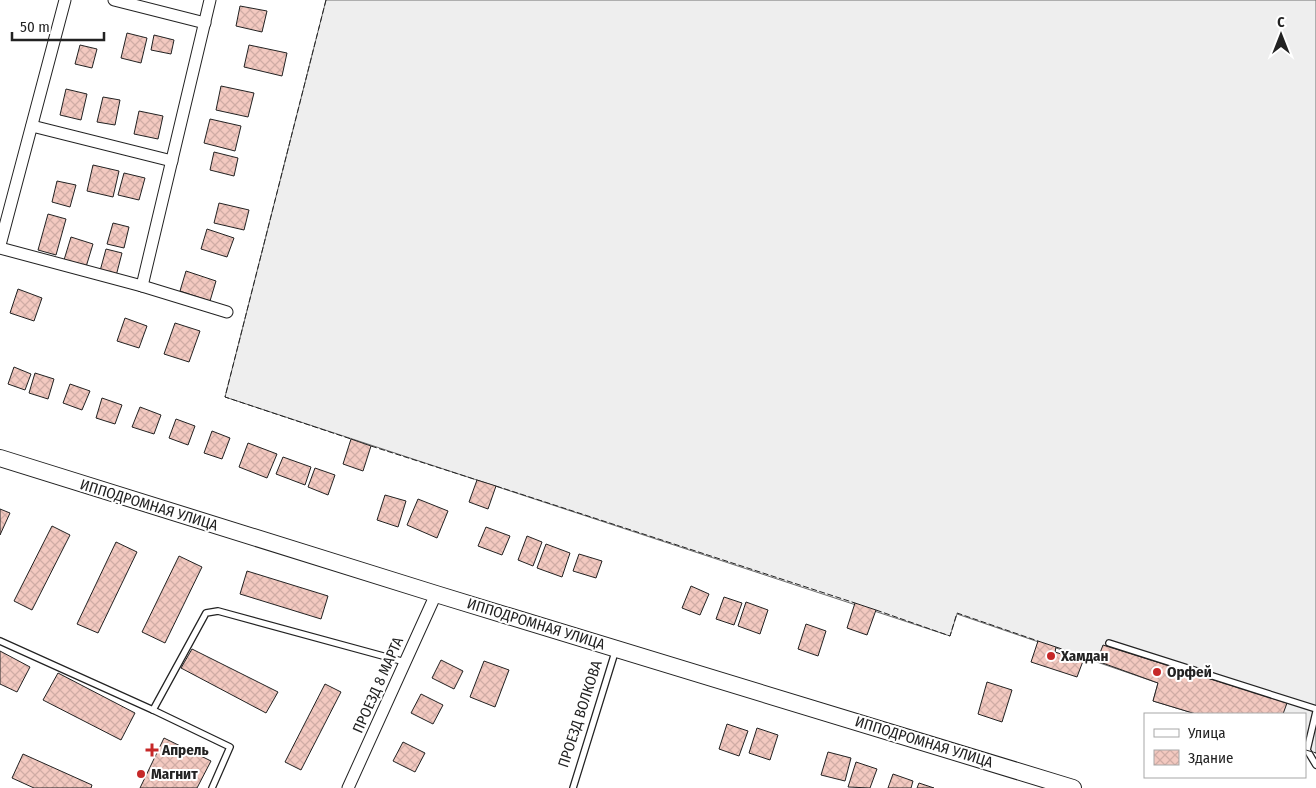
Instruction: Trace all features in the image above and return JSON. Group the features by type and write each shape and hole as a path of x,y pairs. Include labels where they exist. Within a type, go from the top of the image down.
{"main road":[{"name":"ИППОДРОМНАЯ УЛИЦА","path":"0,458 1047,784 1073,788"}],"street":[{"path":"0,244 65,0"},
{"path":"114,0 205,23"},
{"path":"142,286 210,0"},
{"path":"32,126 172,161"},
{"path":"0,248 142,286 227,312"},
{"name":"ПРОЕЗД 8 МАРТА","path":"348,788 436,594"}],"lane":[{"path":"153,710 206,613 218,611 405,662"},
{"path":"0,641 230,747 212,788"},
{"path":"1109,643 1316,710 1307,750 1316,765"},
{"name":"ПРОЕЗД ВОЛКОВА","path":"573,788 617,649"}],"shaded area":[{"path":"326,0 1316,0 1316,753 1306,749 1306,713 1193,713 1153,701 1158,683 957,614 950,636 225,397"}],"building":[{"path":"240,6 267,11 262,32 236,26"},
{"path":"127,33 147,38 141,63 121,58"},
{"path":"154,35 174,40 171,54 151,50"},
{"path":"80,45 97,49 92,68 75,64"},
{"path":"249,45 287,53 282,76 244,67"},
{"path":"221,86 254,93 248,117 216,110"},
{"path":"66,89 87,94 81,120 60,115"},
{"path":"103,97 120,100 115,125 97,122"},
{"path":"139,111 163,116 158,139 134,134"},
{"path":"210,119 241,126 235,151 204,143"},
{"path":"214,152 238,158 234,176 210,170"},
{"path":"93,165 119,171 113,197 87,191"},
{"path":"124,173 145,178 139,200 118,195"},
{"path":"57,181 76,185 70,207 52,202"},
{"path":"219,203 249,210 244,230 214,223"},
{"path":"48,214 66,219 56,255 38,250"},
{"path":"113,223 129,227 124,248 107,244"},
{"path":"207,229 234,238 227,257 201,249"},
{"path":"71,237 93,244 86,267 64,260"},
{"path":"106,249 122,253 116,276 100,271"},
{"path":"186,271 216,281 210,301 180,291"},
{"path":"18,289 42,298 34,321 10,313"},
{"path":"125,318 147,326 139,348 117,341"},
{"path":"175,323 200,331 189,362 164,354"},
{"path":"14,367 31,374 25,390 8,384"},
{"path":"35,373 54,379 48,399 29,393"},
{"path":"70,384 90,391 82,410 63,403"},
{"path":"102,398 122,405 115,424 96,418"},
{"path":"140,407 161,415 154,434 132,427"},
{"path":"176,419 195,426 188,445 169,438"},
{"path":"212,431 230,438 222,459 204,453"},
{"path":"351,439 371,446 363,471 343,464"},
{"path":"248,443 277,454 267,478 239,467"},
{"path":"283,457 311,467 305,485 276,474"},
{"path":"315,468 335,475 328,495 308,487"},
{"path":"477,480 496,486 488,509 469,502"},
{"path":"385,495 406,501 398,527 377,520"},
{"path":"418,499 448,511 437,538 407,525"},
{"path":"0,509 10,513 0,535"},
{"path":"52,526 70,535 32,610 14,601"},
{"path":"486,527 510,536 502,555 478,546"},
{"path":"527,536 542,542 533,566 518,560"},
{"path":"116,542 137,552 98,633 77,624"},
{"path":"546,544 570,553 562,577 537,568"},
{"path":"579,554 602,561 596,578 573,571"},
{"path":"179,556 202,567 165,643 142,632"},
{"path":"247,571 328,596 321,619 240,594"},
{"path":"691,586 709,594 700,615 682,608"},
{"path":"724,597 742,603 734,625 716,619"},
{"path":"746,602 768,610 760,634 738,626"},
{"path":"855,603 876,610 867,635 847,628"},
{"path":"806,624 826,631 818,656 798,649"},
{"name":"Хамдан","path":"1038,641 1056,647 1055,652 1083,661 1077,677 1031,662"},
{"name":"Орфей","path":"1103,645 1287,703 1283,713 1193,713 1153,701 1158,683 1097,661"},
{"path":"192,649 278,692 266,713 181,668"},
{"path":"0,651 30,667 17,692 0,684"},
{"path":"441,660 463,671 454,689 432,678"},
{"path":"484,661 509,670 495,707 470,697"},
{"path":"58,673 135,713 121,740 43,700"},
{"path":"987,682 1012,690 1002,722 978,714"},
{"path":"325,684 341,692 301,770 285,762"},
{"path":"421,694 443,705 433,724 411,713"},
{"path":"727,724 748,731 739,756 719,749"},
{"path":"757,728 778,735 770,760 749,753"},
{"path":"164,738 211,761 197,788 140,788"},
{"path":"403,742 425,753 415,772 393,761"},
{"path":"828,752 851,758 845,781 821,775"},
{"path":"23,754 92,785 91,788 34,788 12,778"},
{"path":"856,762 877,769 870,788 848,787"},
{"path":"893,774 913,781 911,788 888,788"},
{"path":"919,783 934,788 917,788"}],"fence":[{"path":"326,0 225,397 351,439"},
{"path":"371,446 477,480"},
{"path":"496,486 855,603"},
{"path":"876,610 950,636 957,613 1038,641"},
{"path":"1056,647 1097,661"},
{"path":"1306,750 1316,753"}],"place":[{"name":"Хамдан","path":"1051,656"},
{"name":"Орфей","path":"1157,672"},
{"name":"Апрель","path":"152,750"},
{"name":"Магнит","path":"141,774"}]}
